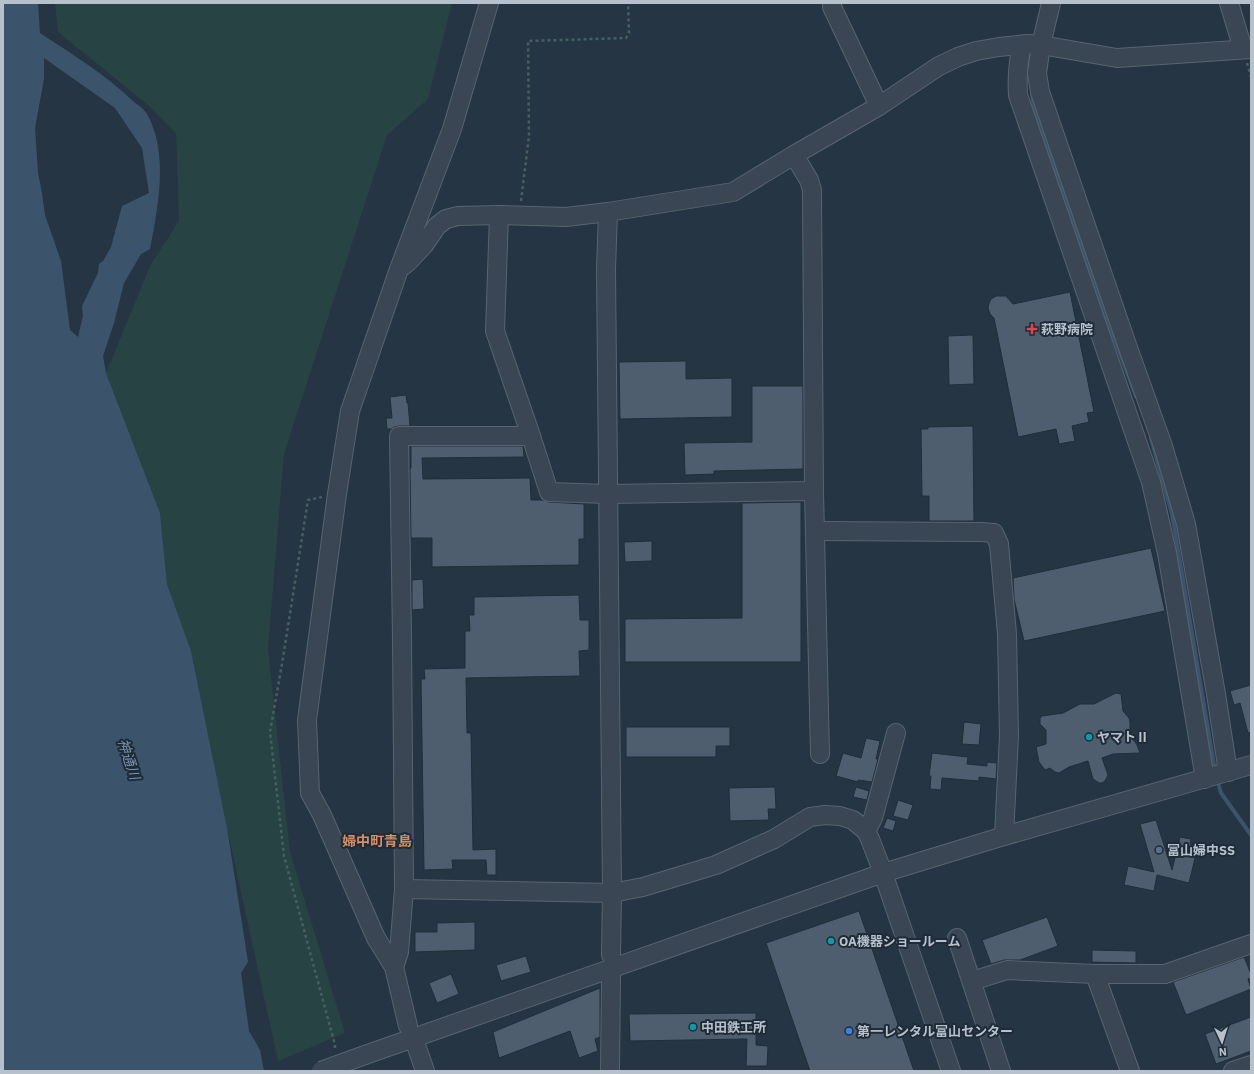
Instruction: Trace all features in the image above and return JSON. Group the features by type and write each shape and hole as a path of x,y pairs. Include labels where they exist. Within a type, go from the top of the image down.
{"street":[{"path":"408,1026 394,967 376,938 322,815 310,793 307,720 337,494 350,410 399,269 452,129 489,3"},
{"path":"832,3 832,8 879,106"},
{"path":"1051,3 1041,46 1037,72 1040,92 1163,446 1186,524 1228,772"},
{"path":"399,269 409,262 424,245 437,226 446,219 458,216 520,215 566,217 608,212 733,192 879,106 939,66 958,57 976,51 1022,45 1041,46 1117,58 1247,49 1229,3"},
{"path":"1022,45 1017,80 1018,95 1151,482 1167,554 1205,779"},
{"path":"794,155 809,180 812,190 814,491 820,754"},
{"path":"608,212 606,269 612,893 611,955"},
{"path":"499,215 495,331 549,492 607,494 814,491"},
{"path":"394,967 399,952 404,889 403,654 399,436 531,436"},
{"path":"815,531 994,533 999,544 1007,634 1009,736 1004,836"},
{"path":"866,831 873,818 896,733"},
{"path":"321,1071 883,873 1004,836 1251,765"},
{"path":"404,889 612,893 643,887 716,865 774,839 810,817 825,815 840,816 852,820 866,831 883,873 951,1071"},
{"path":"957,938 1001,1071"},
{"path":"972,981 1007,970 1095,974 1165,974 1251,944"},
{"path":"1095,974 1130,1071"},
{"path":"610,1071 611,976"},
{"path":"417,1048 425,1071"},
{"path":"1234,1071 1251,1065"}],"path":[{"path":"520,215 529,136 528,41 626,38 629,32 628,3"}],"green space":[{"path":"55,3 452,3 428,99 387,135 284,454 268,649 290,852 345,1033 278,1061 227,828 191,651 167,584 160,513 106,373 151,264 179,221 176,133 147,104 58,32"}],"water":[{"name":"神通川","path":"3,3 38,3 40,33 100,74 143,109 154,129 158,146 160,180 156,216 150,249 141,254 124,283 114,323 103,356 106,373 160,513 167,584 191,651 227,828 248,962 241,973 249,1031 260,1050 264,1071 3,1071","holes":["44,58 115,108 142,148 149,193 122,206 111,247 103,261 99,264 98,273 82,306 83,316 78,337 70,330 61,261 45,215 38,173 35,128 44,79"]}],"building":[{"path":"1070,292 1094,412 1087,413 1089,422 1072,426 1075,441 1059,444 1056,429 1018,437 994,318 990,314 988,308 989,303 991,299 996,296 1006,296 1013,304"},
{"path":"973,335 974,384 949,385 948,336"},
{"path":"686,361 686,379 732,378 732,417 620,419 619,362"},
{"path":"752,386 803,386 803,469 714,471 714,474 685,475 684,443 752,442"},
{"path":"406,395 410,426 399,426 392,429 387,429 386,418 392,418 390,397"},
{"path":"973,426 974,521 929,521 929,496 922,496 921,429 928,429 928,427"},
{"path":"411,446 523,446 524,457 422,458 423,479 530,478 531,500 584,504 584,539 579,539 579,565 432,567 432,538 411,538"},
{"path":"801,502 801,662 625,662 625,619 742,618 742,503"},
{"path":"652,541 652,561 625,562 624,542"},
{"path":"1151,548 1165,611 1024,641 1014,599 1013,578"},
{"path":"423,579 424,609 412,610 412,580"},
{"path":"579,595 580,620 589,620 589,650 579,651 580,676 466,678 467,733 471,733 473,850 496,849 496,875 487,875 486,860 452,860 453,869 424,870 421,679 425,679 424,669 465,668 465,631 470,631 469,615 474,615 474,597"},
{"path":"1251,685 1251,732 1248,733 1240,703 1234,705 1230,691"},
{"name":"ヤマトⅡ","path":"1116,693 1121,694 1123,711 1129,718 1130,722 1130,735 1137,745 1140,753 1113,754 1102,758 1108,775 1102,783 1099,783 1093,779 1088,761 1069,767 1059,773 1050,768 1045,770 1039,762 1036,747 1046,744 1046,730 1040,724 1040,718 1042,716 1063,713 1080,704 1094,704"},
{"path":"964,722 981,724 979,745 962,744"},
{"path":"626,727 730,727 730,746 716,746 716,757 626,757"},
{"path":"866,738 880,741 876,759 878,759 872,782 858,780 858,782 836,776 843,753 861,758"},
{"path":"932,753 968,757 967,764 987,766 987,762 997,763 996,779 979,777 979,781 942,778 941,790 930,789 931,776 929,776"},
{"path":"775,787 776,809 768,809 769,820 730,821 729,788"},
{"path":"856,787 869,791 867,800 853,797"},
{"path":"898,800 913,805 908,820 893,816"},
{"path":"887,818 896,821 893,831 883,828"},
{"name":"富山婦中SS","path":"1156,820 1172,870 1180,837 1191,839 1190,844 1198,846 1189,883 1157,875 1154,891 1124,885 1128,866 1154,872 1140,824"},
{"path":"859,911 914,1071 810,1071 766,943"},
{"path":"1047,917 1058,946 1020,960 1004,960 991,964 982,940"},
{"path":"475,922 475,950 415,952 415,932 437,932 437,923"},
{"path":"1092,950 1136,951 1136,963 1092,962"},
{"path":"526,956 531,972 501,981 496,965"},
{"path":"1244,957 1251,974 1251,978 1248,979 1251,989 1186,1015 1173,982"},
{"path":"451,974 459,994 437,1003 429,983"},
{"path":"600,988 600,1037 595,1039 598,1051 579,1058 570,1031 499,1058 493,1032"},
{"name":"中田鉄工所","path":"756,1013 756,1045 768,1046 767,1066 746,1066 747,1039 630,1041 629,1014"},
{"path":"1251,1017 1251,1051 1216,1064 1205,1034"}],"waterway":[{"path":"1032,92 1034,108 1102,306 1136,396"},
{"path":"1151,438 1172,514 1215,771"},
{"path":"1217,779 1221,793 1251,835"}],"place":[{"name":"萩野病院","path":"1032,329"},
{"name":"ヤマトⅡ","path":"1089,737"},
{"name":"富山婦中SS","path":"1159,850"},
{"name":"OA機器ショールーム","path":"831,941"},
{"name":"中田鉄工所","path":"693,1027"},
{"name":"第一レンタル富山センター","path":"849,1031"}],"district":[{"name":"婦中町青島","path":"377,841"}]}
